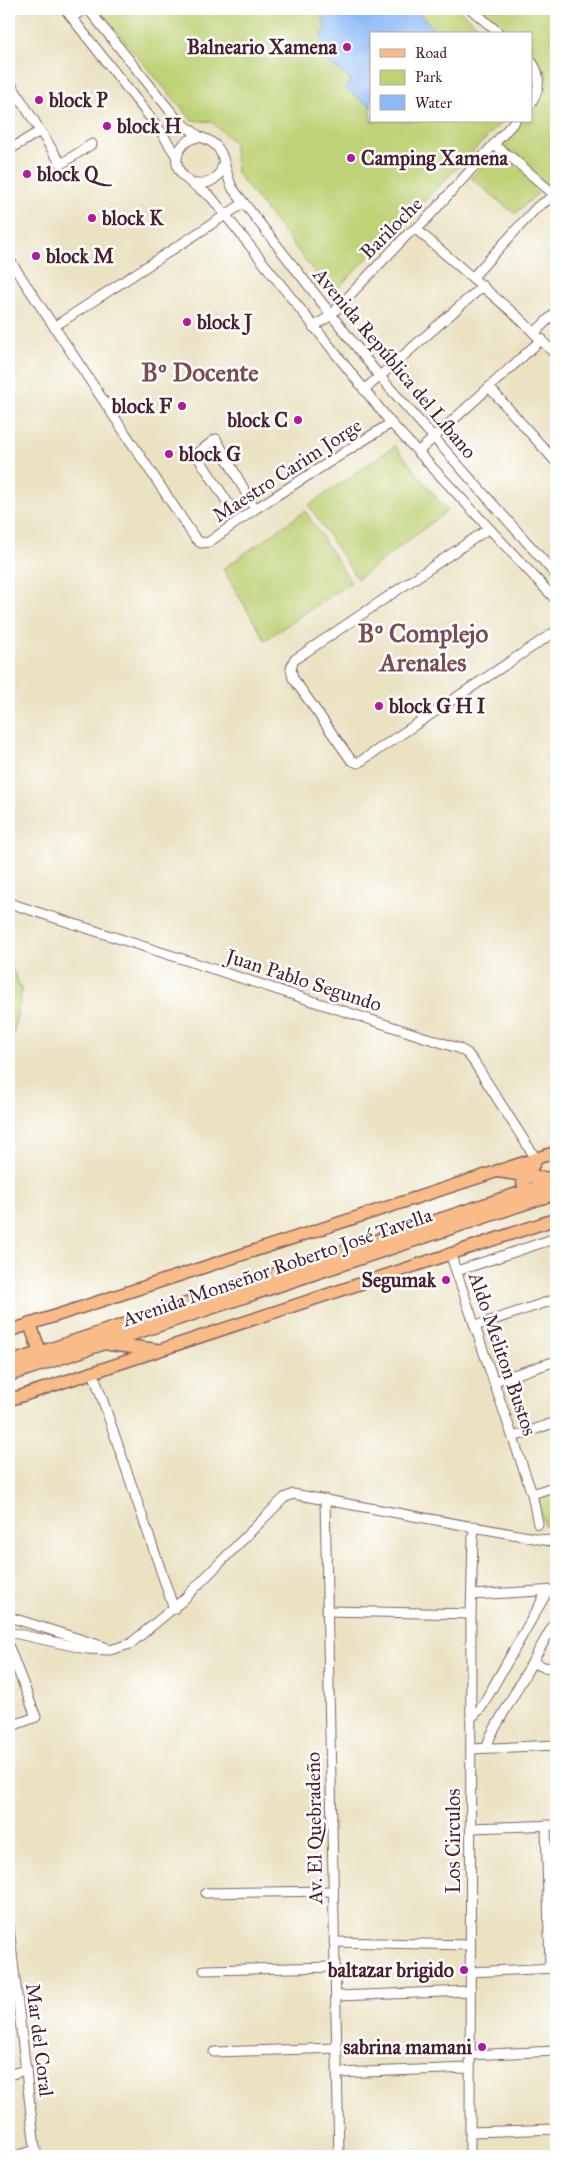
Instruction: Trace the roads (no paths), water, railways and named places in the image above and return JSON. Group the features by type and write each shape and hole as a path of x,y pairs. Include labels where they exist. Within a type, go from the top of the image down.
{"highway":[{"path":"518,1194 536,1159"},
{"path":"498,1171 556,1181"},
{"name":"Avenida Monseñor Roberto José Tavella","path":"9,1362 556,1181"},
{"name":"Avenida Monseñor Roberto José Tavella","path":"9,1375 556,1193"},
{"path":"30,1324 40,1352"},
{"path":"107,1343 157,1350"}],"main road":[{"path":"9,1331 556,1152"},
{"path":"9,1400 556,1219"}],"street":[{"path":"65,9 78,14 84,9"},
{"path":"65,9 160,130 177,157 179,171 186,180 194,184 211,182 218,177 224,163 221,151 214,142 200,137 176,118 88,9"},
{"path":"471,9 498,32"},
{"path":"532,63 540,79 539,91 532,102"},
{"path":"9,81 60,164 92,144"},
{"name":"Bariloche","path":"313,327 330,316 408,234 416,229 514,122"},
{"path":"9,150 40,131"},
{"path":"177,157 181,147 187,141 200,137"},
{"path":"473,277 537,207 556,196 512,157 491,147"},
{"name":"Avenida República del Líbano","path":"224,163 227,178 244,203 330,316 432,437 556,575"},
{"name":"Avenida República del Líbano","path":"194,184 211,197 227,216 313,327 391,423 556,600"},
{"path":"9,259 55,326 227,216 244,203"},
{"path":"416,229 538,335 556,355"},
{"path":"364,390 483,286"},
{"path":"418,452 488,387 538,335 556,312"},
{"name":"Maestro Carim Jorge","path":"55,326 195,538 201,543 209,542 255,509 391,423"},
{"path":"488,387 556,462"},
{"path":"228,502 196,454 216,439 255,509"},
{"path":"488,529 294,660 291,668 294,678 351,760 358,763 556,630"},
{"path":"544,586 556,575"},
{"name":"Juan Pablo Segundo","path":"9,903 458,1048 467,1053 474,1062 536,1159"},
{"path":"457,1271 556,1238"},
{"name":"Aldo Meliton Bustos","path":"450,1253 532,1494 538,1524"},
{"path":"475,1326 556,1300"},
{"path":"495,1382 556,1361"},
{"path":"93,1372 174,1609"},
{"path":"513,1437 556,1422"},
{"path":"532,1494 556,1486"},
{"path":"11,1633 88,1649 102,1650 136,1641 174,1609 284,1498 299,1494 556,1542"},
{"name":"Av. El Quebradeño","path":"325,1499 334,1942 339,2073 339,2156"},
{"name":"Los Circulos","path":"470,2156 471,1614 472,1537 475,1526"},
{"path":"472,1595 556,1590"},
{"path":"471,1718 481,1708 546,1592"},
{"path":"327,1611 471,1614"},
{"path":"9,1643 13,1618 115,1648"},
{"path":"487,1747 490,1737 556,1620"},
{"path":"9,1647 36,1718 9,1727"},
{"path":"533,1663 544,1667 556,1668"},
{"path":"471,1749 556,1746"},
{"path":"470,1972 553,1968 546,1825"},
{"path":"471,1828 556,1825"},
{"path":"206,1893 333,1890"},
{"name":"Mar del Coral","path":"9,1928 12,1988 27,2069 36,2153"},
{"path":"334,1942 469,1946"},
{"path":"204,1970 335,1967"},
{"path":"337,1996 470,1991"},
{"path":"214,2052 338,2048"},
{"path":"470,2056 556,2050"},
{"path":"339,2073 470,2068"},
{"path":"9,2075 27,2069"},
{"path":"471,2132 556,2129"},
{"path":"15,2156 36,2153"}],"water":[{"name":"Balneario Xamena","path":"313,9 414,9 437,32 370,32 370,106 345,88 351,79 323,59 321,35 326,29 322,16"}],"place":[{"name":"Balneario Xamena","path":"347,47"},
{"name":"block P","path":"39,100"},
{"name":"block H","path":"107,126"},
{"name":"Camping Xamena","path":"351,158"},
{"name":"block Q","path":"27,174"},
{"name":"block K","path":"92,218"},
{"name":"block M","path":"36,256"},
{"name":"block J","path":"187,322"},
{"name":"block F","path":"182,406"},
{"name":"block C","path":"298,420"},
{"name":"block G","path":"169,454"},
{"name":"block G H I","path":"379,706"},
{"name":"Segumak","path":"446,1280"},
{"name":"baltazar brigido","path":"464,1970"},
{"name":"sabrina mamani","path":"482,2047"}],"district":[{"name":"Bº Docente","path":"200,372"},
{"name":"Bº Complejo Arenales","path":"423,648"}]}
